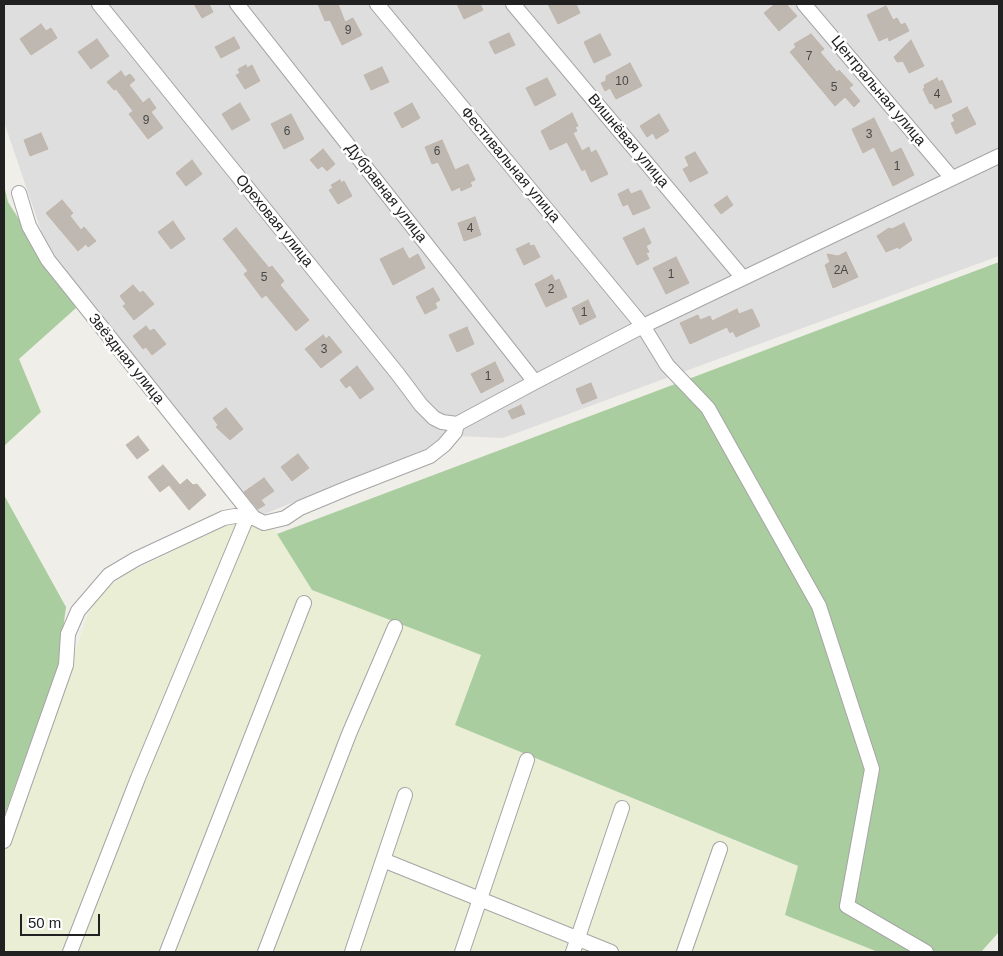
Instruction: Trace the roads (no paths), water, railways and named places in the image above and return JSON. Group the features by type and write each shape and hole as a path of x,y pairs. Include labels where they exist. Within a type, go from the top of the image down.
{"street":[{"name":"Ореховая улица","path":"99,4 398,373 421,406 434,418 442,422 458,424"},
{"name":"Дубравная улица","path":"237,4 535,382"},
{"name":"Фестивальная улица","path":"377,4 643,326 667,365 708,408 819,606 872,769 847,906 926,952"},
{"name":"Вишнёвая улица","path":"513,4 743,278"},
{"name":"Центральная улица","path":"804,4 951,177"},
{"path":"4,841 66,665 68,634 78,611 109,575 136,559 224,518 235,516 251,517 264,523 285,518 300,508 418,462 444,446 455,432 458,424 535,382 643,326 951,177 999,156"},
{"name":"Звёздная улица","path":"19,193 29,226 48,260 251,517"},
{"path":"70,952 138,778 251,517"},
{"path":"167,952 304,603"},
{"path":"264,952 349,734 395,627"},
{"path":"462,952 481,901 527,760"},
{"path":"352,952 405,795"},
{"path":"576,946 622,808"},
{"path":"684,952 720,849"},
{"path":"383,860 481,901 576,946 611,952"}]}
